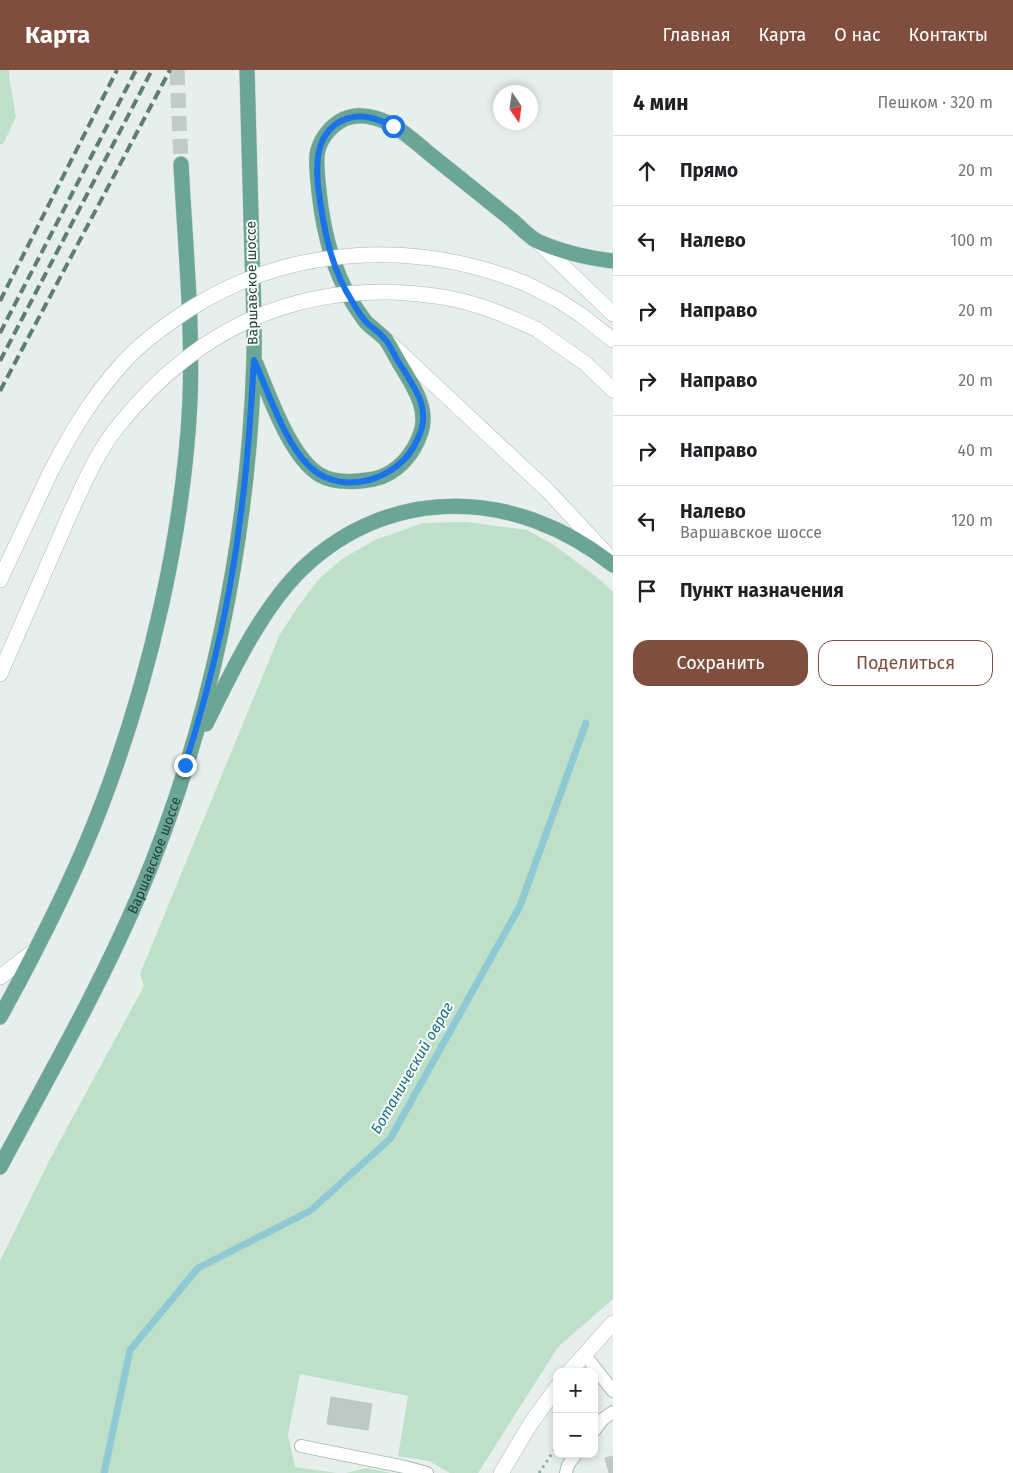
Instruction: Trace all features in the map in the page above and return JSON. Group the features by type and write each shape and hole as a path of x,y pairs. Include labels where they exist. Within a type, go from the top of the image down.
{"main road":[{"name":"Варшавское шоссе","path":"0,1167 109,960 131,912 162,837 203,708 231,579 242,504 249,436 254,360 248,70"},
{"path":"254,360 293,445 309,466 321,476 340,481 361,482 379,478 395,469 407,459 415,447 422,430 424,416 419,398 385,339 366,322 338,276 329,248 321,212 317,154 322,140 334,125 346,118 361,115 376,118 393,126 416,142 536,240 588,258 613,261"},
{"path":"0,1017 38,948 73,874 102,804 140,689 156,629 180,505 190,401 191,340 180,164"},
{"path":"185,765 236,665 255,631 276,600 300,570 326,548 351,532 382,519 412,511 442,506 476,506 506,511 538,520 570,536 613,563"}],"street":[{"path":"536,240 613,314"},
{"path":"0,580 51,471 91,400 123,363 147,340 176,318 209,297 242,281 272,270 334,256 409,255 447,260 526,284 558,300 613,340"},
{"path":"0,674 73,507 95,462 118,426 150,389 171,369 228,330 256,316 284,306 339,294 406,293 475,304 536,329 585,363 613,390"},
{"path":"385,339 548,491 613,563"},
{"path":"0,977 38,948"},
{"path":"572,1368 613,1323"},
{"path":"501,1473 531,1423 553,1393"}],"lane":[{"path":"584,1354 613,1391"},
{"path":"598,1425 613,1412"},
{"path":"301,1446 405,1466 427,1473"},
{"path":"566,1473 568,1465 573,1458"}],"path":[{"path":"539,1473 553,1452"}],"green space":[{"path":"0,70 9,70 16,117 3,144 0,144"},
{"path":"466,522 527,530 554,545 598,578 613,592 613,1299 558,1347 478,1473 450,1473 429,1461 398,1456 408,1396 300,1374 288,1435 295,1467 337,1473 0,1473 0,1261 49,1161 144,986 140,974 279,636 318,580 342,559 375,540 423,523"},
{"path":"366,1468 391,1473 346,1473"}],"building":[{"path":"331,1397 372,1404 368,1430 327,1424"},
{"path":"613,1456 613,1473 609,1473 605,1458"}],"waterway":[{"name":"Ботанический овраг","path":"104,1473 130,1350 198,1268 310,1211 390,1139 520,906 586,723"}],"tunnel":[{"path":"177,70 181,164"}],"railway":[{"path":"0,301 117,70"},
{"path":"0,333 136,70"},
{"path":"0,361 152,70"},
{"path":"0,391 170,70"}],"route":[{"path":"185,765 203,708 231,579 241,514 254,360 293,445 309,466 321,476 340,481 361,482 379,478 395,469 407,459 415,447 422,430 424,416 419,398 385,339 366,322 338,276 329,248 321,212 317,175 317,154 322,140 334,125 346,118 361,115 376,118 393,126"}]}
